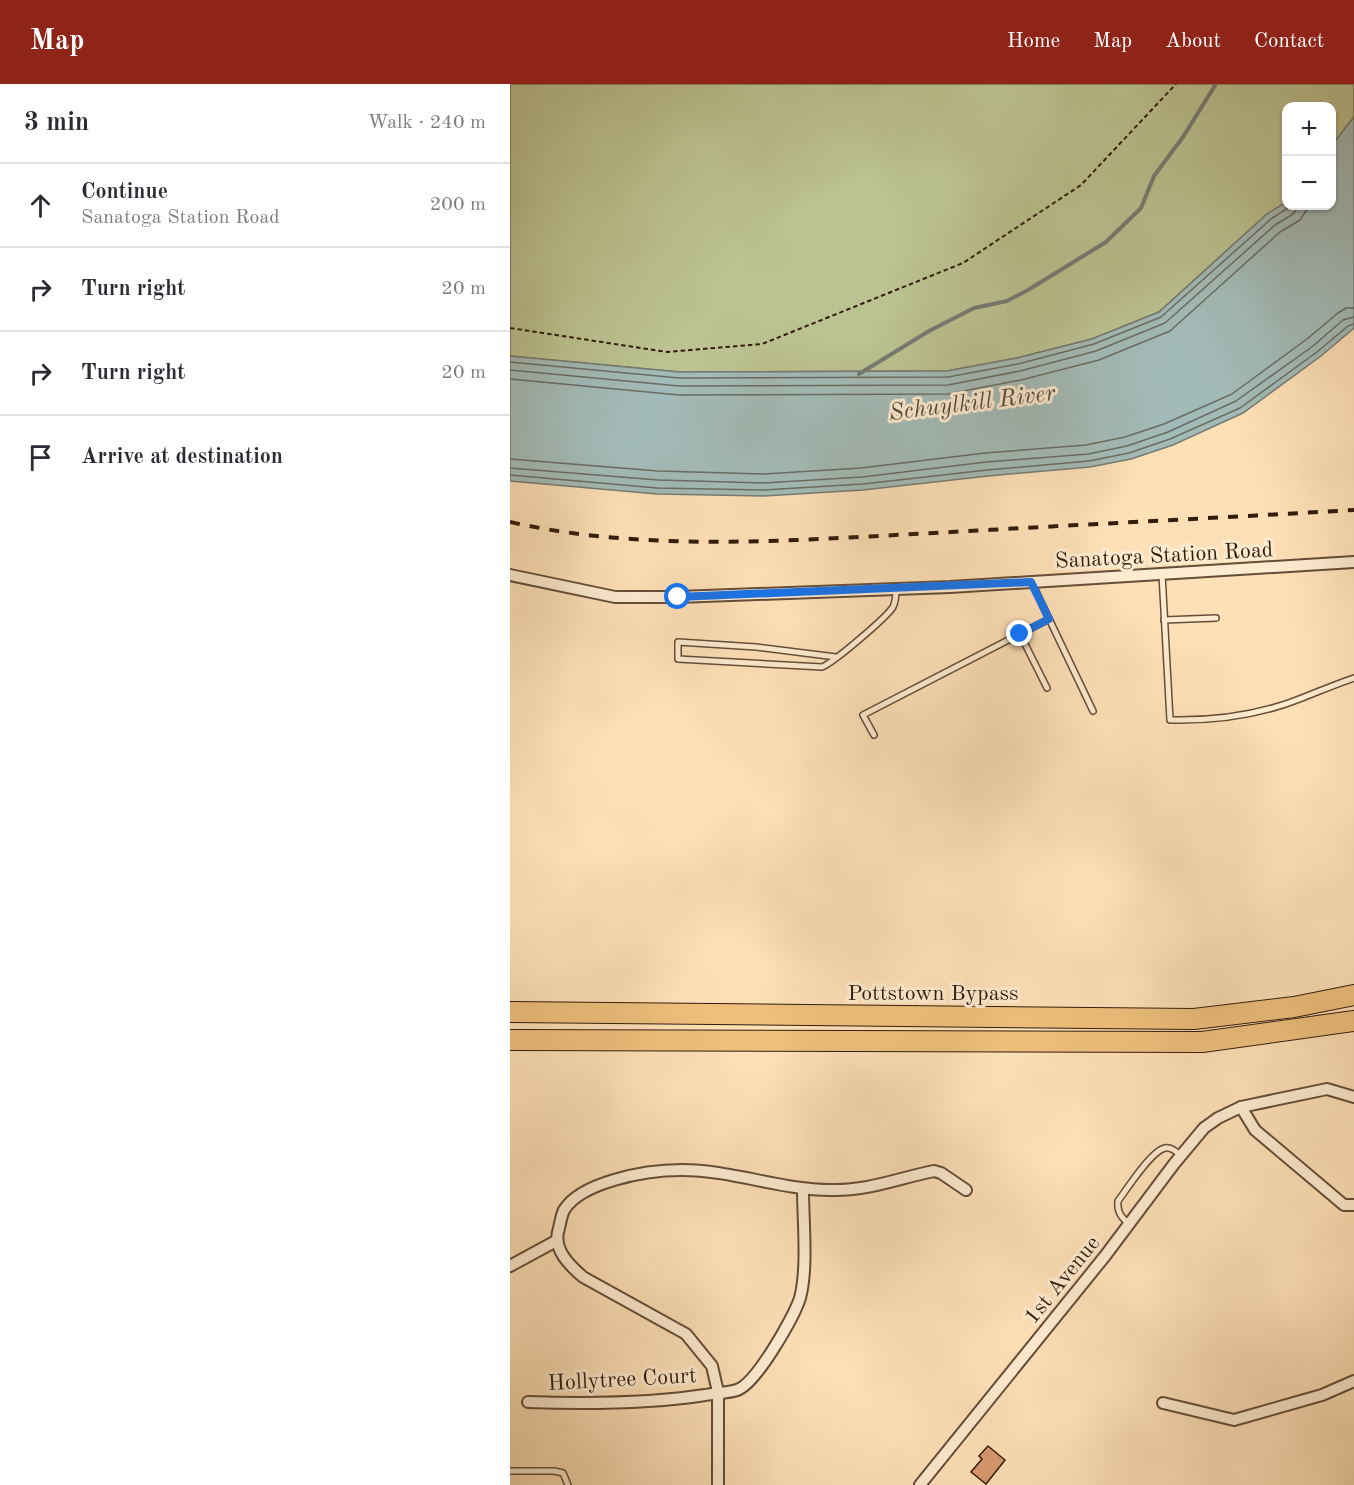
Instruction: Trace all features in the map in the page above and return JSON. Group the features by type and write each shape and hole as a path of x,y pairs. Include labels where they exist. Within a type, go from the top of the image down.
{"highway":[{"name":"Pottstown Bypass","path":"510,1012 1194,1019 1294,1007 1354,995"},
{"path":"510,1040 1202,1042 1354,1021"}],"street":[{"name":"Sanatoga Station Road","path":"510,575 615,597 678,597 896,589 1354,562"},
{"name":"1st Avenue","path":"920,1485 1130,1224 1204,1128 1241,1107 1327,1089 1354,1097"},
{"path":"1241,1107 1255,1130 1344,1205 1354,1205"},
{"path":"718,1485 718,1392 712,1366 686,1334 583,1277 565,1260 556,1241 563,1211 573,1200 599,1184 642,1172 683,1170 717,1173 803,1189 831,1190 867,1188 934,1171 941,1173 966,1190"},
{"name":"Hollytree Court","path":"528,1402 584,1404 681,1398 738,1390 760,1368 795,1313 804,1272 803,1189"},
{"path":"510,1266 556,1241"},
{"path":"1163,1403 1234,1420 1322,1395 1354,1381"}],"lane":[{"path":"1162,574 1170,720 1201,721 1232,717 1301,699 1328,686 1354,678"},
{"path":"1031,582 1093,711"},
{"path":"836,657 756,647 678,642 678,658 813,668 828,665 879,623 892,609 896,600 896,589"},
{"path":"1164,620 1216,618"},
{"path":"874,735 863,715 1049,619"},
{"path":"1020,634 1047,688"},
{"path":"1130,1224 1121,1217 1118,1201 1155,1153 1165,1148 1172,1149 1181,1156"},
{"path":"510,1471 563,1473 568,1485"}],"path":[{"path":"510,328 667,352 762,344 963,262 1081,185 1176,84"}],"green space":[{"path":"510,84 1354,84 1354,117 1336,140 1336,102 1282,102 1282,206 1267,214 1159,312 1092,339 1017,358 947,371 679,372 510,356"}],"water":[{"name":"Schuylkill River","path":"1354,117 1354,328 1321,356 1243,413 1173,445 1131,459 1090,467 863,490 764,496 657,494 510,481 510,356 679,372 947,371 1017,358 1092,339 1159,312 1267,214 1282,205 1282,210 1336,210 1336,140"}],"building":[{"path":"988,1446 1005,1460 986,1484 971,1472 982,1459 979,1456"}],"waterway":[{"path":"859,374 929,331 974,308 1007,301 1028,290 1106,242 1141,208 1154,176 1183,137 1216,84"}],"railway":[{"path":"510,522 562,532 615,538 721,542 828,539 1354,510"}],"route":[{"path":"678,597 1031,582 1049,619 1020,634"}]}
